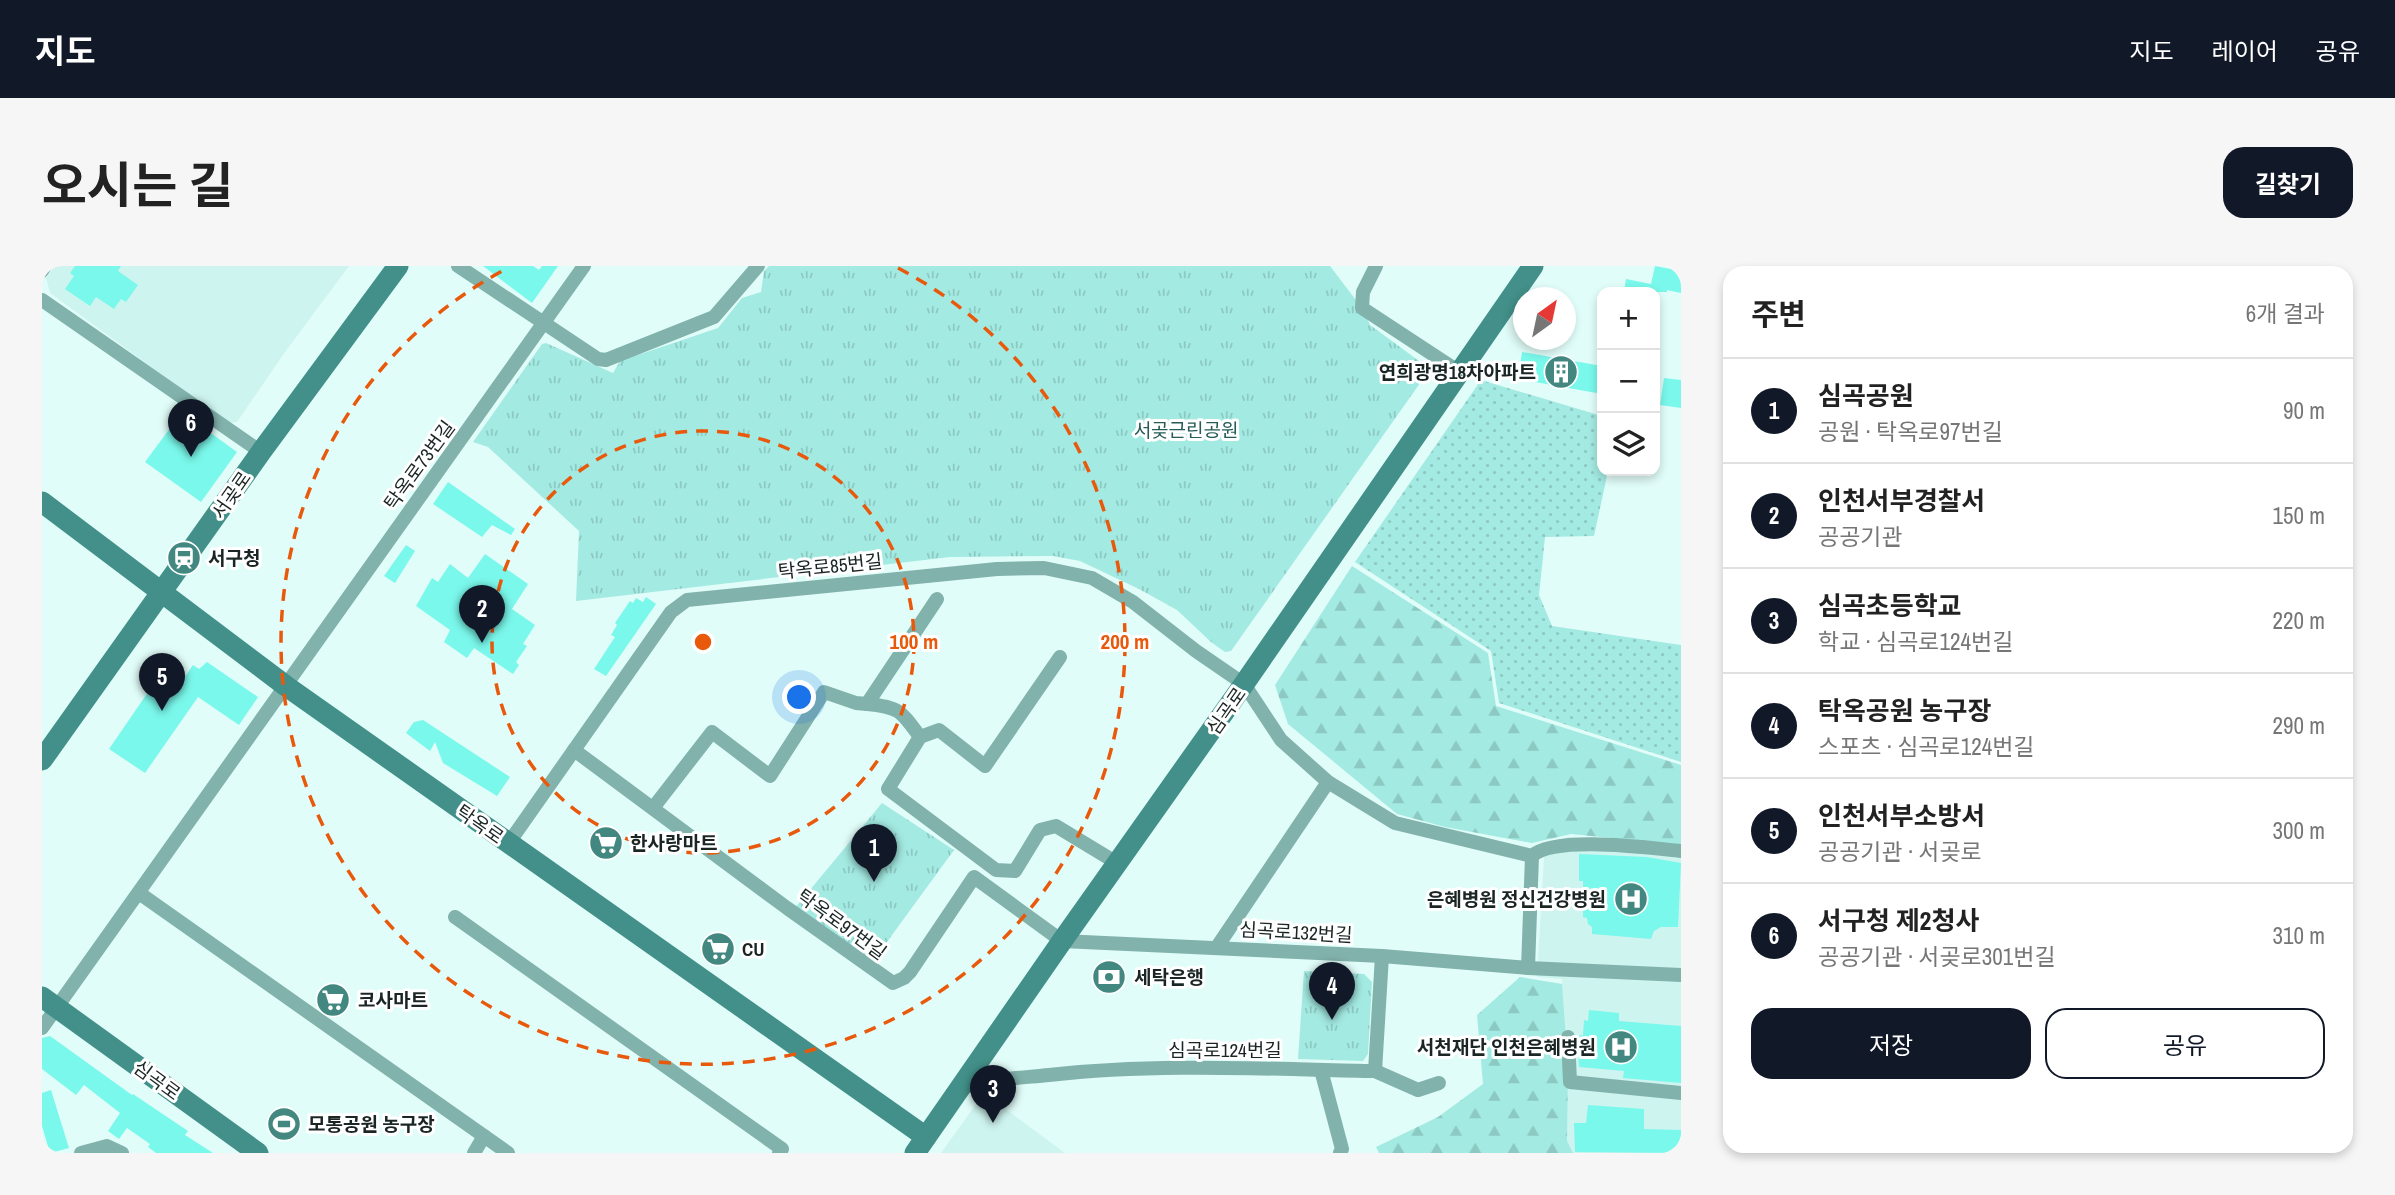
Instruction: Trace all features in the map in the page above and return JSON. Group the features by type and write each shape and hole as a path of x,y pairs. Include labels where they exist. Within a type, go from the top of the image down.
{"street":[{"path":"42,271 45,266"},
{"name":"서곶로","path":"42,760 261,452 398,266"},
{"path":"458,266 598,359 606,360 714,317 758,266"},
{"name":"탁옥로73번길","path":"49,1003 139,893 584,266"},
{"path":"1376,266 1363,292 1362,308 1461,373"},
{"name":"심곡로","path":"920,1145 1461,373 1533,266"},
{"path":"42,300 261,452"},
{"name":"탁옥로","path":"42,502 286,686 508,844 920,1145"},
{"name":"탁옥로85번길","path":"508,844 671,612 687,600 984,570 1044,569 1092,578 1133,602 1244,684"},
{"path":"867,704 937,599"},
{"path":"1060,657 985,766 939,730 920,737 888,789 996,870 1015,871 1040,830 1056,826 1117,863"},
{"path":"1244,684 1281,740 1328,782 1395,823 1532,856"},
{"path":"653,808 712,732 770,776 824,692 856,703 887,706 902,712 920,737"},
{"name":"탁옥로97번길","path":"574,750 893,983 910,972 974,877 1062,941"},
{"path":"1217,947 1328,782"},
{"path":"1528,968 1532,856 1537,851 1574,844 1681,851"},
{"path":"139,893 508,1153"},
{"path":"455,918 782,1149 779,1153"},
{"name":"심곡로132번길","path":"1062,941 1382,956 1528,968 1681,975"},
{"path":"1382,956 1375,1071 1418,1090 1439,1083"},
{"path":"42,1028 49,1003"},
{"name":"심곡로","path":"49,1003 258,1153"},
{"path":"1568,1037 1570,1083 1681,1093"},
{"name":"심곡로124번길","path":"960,1088 980,1082 1082,1071 1181,1068 1375,1071"},
{"path":"1321,1070 1342,1149 1340,1153"},
{"path":"474,1153 484,1136"},
{"path":"81,1153 107,1146 122,1153"}],"shaded area":[{"path":"55,266 349,266 237,422 228,423 50,293 46,278"},
{"name":"서천재단 인천은혜병원","path":"1569,837 1681,847 1681,1153 1562,1153 1562,979 1537,977 1547,842"},
{"path":"984,1093 1065,1153 941,1153"}],"green space":[{"name":"서곶근린공원","path":"769,266 1330,266 1362,308 1370,325 1430,369 1231,651 1225,652 1177,610 1139,589 1080,561 1053,556 950,557 576,601 579,531 488,447 473,442 542,344 546,343 613,373 620,361 718,328 742,298 761,292 764,271"},
{"path":"1481,380 1597,415 1597,476 1607,476 1594,536 1545,537 1539,595 1552,626 1681,645 1681,762 1499,703 1491,651 1355,562"},
{"path":"1352,566 1488,653 1496,706 1681,765 1681,845 1571,834 1532,843 1445,827 1397,814 1288,724 1275,685"},
{"path":"882,803 954,850 868,968 790,914"},
{"path":"1304,971 1364,974 1372,982 1368,1054 1363,1061 1298,1059"},
{"path":"1520,977 1562,984 1568,1067 1567,1141 1573,1153 1379,1153 1376,1147 1438,1117 1483,1084 1477,1015"}],"building":[{"path":"75,266 121,266 118,271 138,285 126,302 121,299 114,309 96,297 90,306 65,289 74,276 70,273"},
{"path":"483,266 533,266 539,270 542,266 558,266 532,303"},
{"path":"1655,266 1681,271 1681,293 1667,290 1660,292 1660,287 1625,287 1626,279 1651,284"},
{"name":"연희광명18차아파트","path":"1522,352 1597,365 1597,393 1518,379"},
{"path":"1664,378 1681,380 1681,408 1660,405"},
{"path":"182,412 237,452 201,502 145,462"},
{"path":"448,482 515,529 511,535 492,525 482,537 433,504"},
{"path":"406,545 415,551 395,583 384,576"},
{"path":"485,554 528,584 512,609 535,625 523,644 527,646 516,662 519,665 513,674 474,648 467,658 444,642 450,630 416,606 432,578 438,582 450,564 468,578"},
{"path":"646,597 656,604 606,676 594,669 615,637 611,635 617,625 615,623 630,601 633,603 636,598 643,602"},
{"path":"207,662 258,697 239,725 198,697 145,773 109,749 166,666 184,678 193,665 199,669"},
{"path":"423,720 510,777 497,796 443,763 435,742 430,751 406,733 414,722"},
{"name":"은혜병원 정신건강병원","path":"1579,854 1647,857 1681,863 1678,927 1661,927 1654,931 1651,939 1592,934 1592,927 1587,918 1583,917 1583,881 1579,881"},
{"path":"1589,1010 1619,1013 1619,1021 1681,1026 1681,1083 1623,1078 1624,1071 1579,1067 1577,1036 1583,1035 1584,1020 1588,1021"},
{"path":"50,1036 132,1095 188,1131 185,1135 213,1153 156,1153 148,1147 150,1144 127,1128 119,1139 108,1131 120,1113 84,1085 76,1095 42,1069 42,1038"},
{"path":"51,1090 69,1148 50,1153 42,1126 42,1093"},
{"path":"1588,1105 1644,1109 1644,1129 1681,1130 1681,1153 1575,1152 1574,1123 1586,1123"}],"place":[{"name":"연희광명18차아파트","path":"1561,372"},
{"name":"서구청 제2청사","path":"191,457"},
{"name":"서구청","path":"184,558"},
{"name":"인천서부경찰서","path":"482,643"},
{"name":"인천서부소방서","path":"162,711"},
{"name":"한사랑마트","path":"606,843"},
{"name":"심곡공원","path":"874,882"},
{"name":"은혜병원 정신건강병원","path":"1631,899"},
{"name":"CU","path":"718,949"},
{"name":"세탁은행","path":"1109,977"},
{"name":"코사마트","path":"333,1000"},
{"name":"탁옥공원 농구장","path":"1332,1020"},
{"name":"서천재단 인천은혜병원","path":"1621,1047"},
{"name":"심곡초등학교","path":"993,1123"},
{"name":"모통공원 농구장","path":"284,1124"}]}
